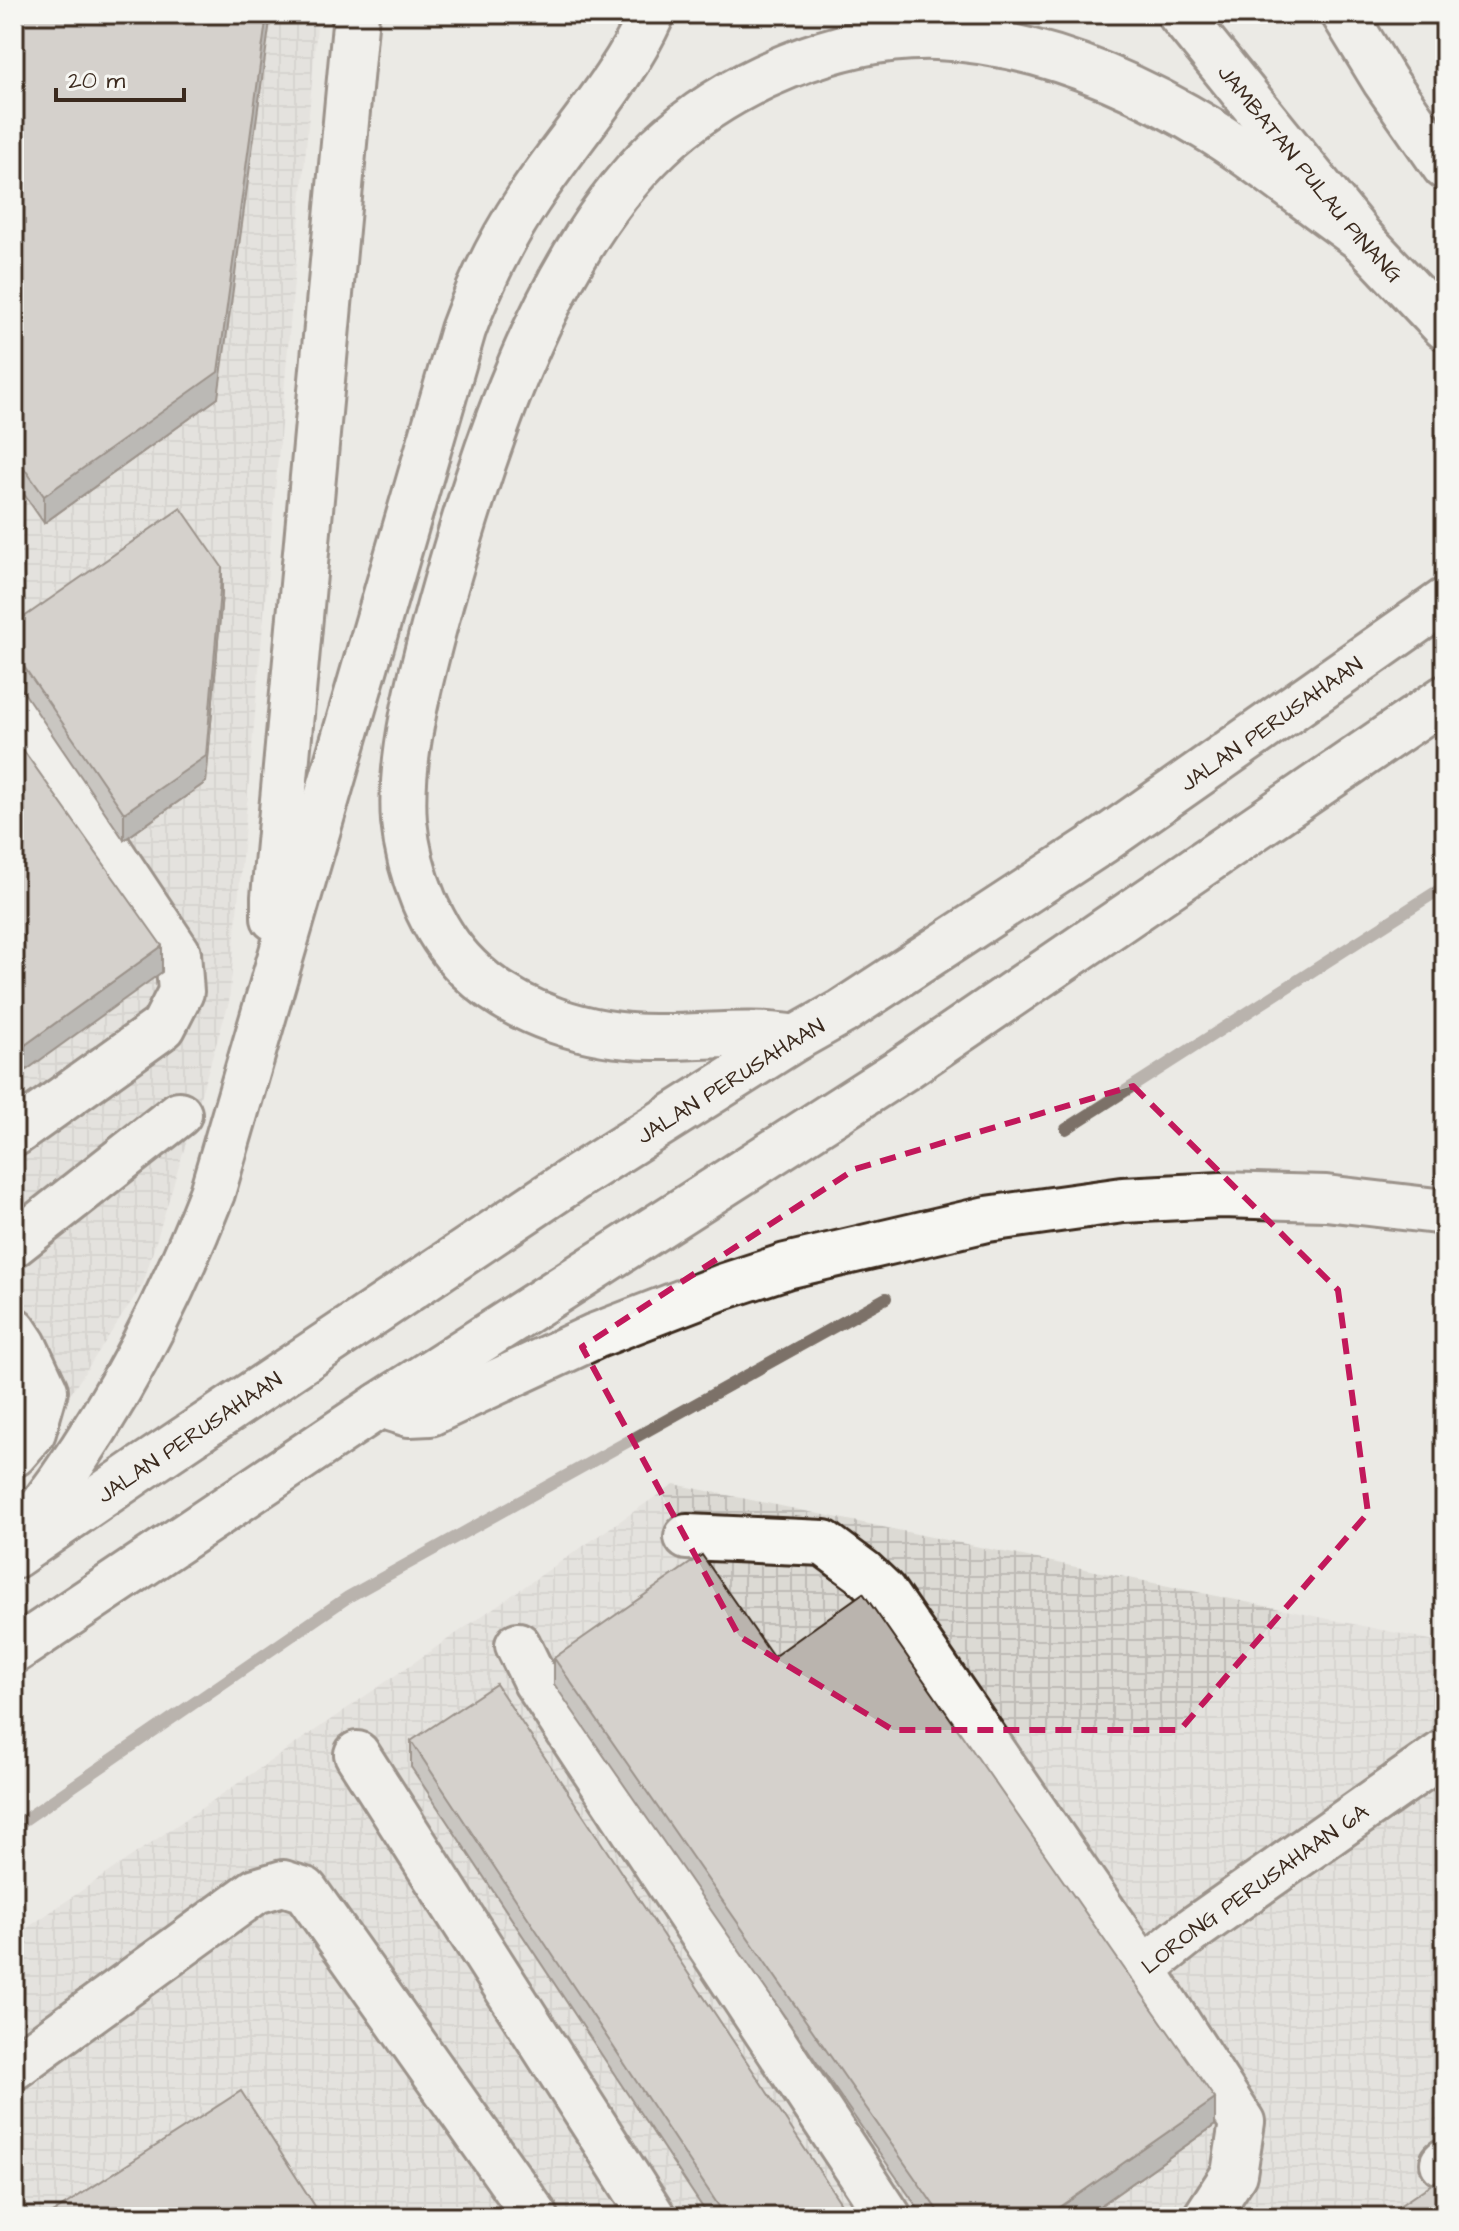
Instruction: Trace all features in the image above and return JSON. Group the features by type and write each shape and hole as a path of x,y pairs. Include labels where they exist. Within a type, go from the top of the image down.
{"main road":[{"path":"277,972 274,897 356,14"},
{"path":"14,1542 44,1506 86,1444 130,1370 176,1282 212,1193 432,435 480,284 529,197 603,99 625,66 652,14"},
{"name":"JAMBATAN PULAU PINANG","path":"1180,14 1362,239 1445,327"},
{"path":"1344,14 1385,81 1445,167"},
{"path":"796,1038 742,1033 658,1038 623,1036 553,1019 521,1005 472,972 451,950 436,927 424,899 408,845 404,818 408,749 425,658 463,522 493,432 517,373 567,270 600,219 657,149 703,111 752,83 833,50 901,38 930,37 998,44 1038,54 1070,63 1140,92 1213,132 1362,239"},
{"name":"JALAN PERUSAHAAN","path":"14,1556 572,1180 842,1012 1103,841 1445,601"},
{"path":"14,1651 380,1405 903,1069 1445,698"},
{"path":"14,707 178,953 181,992 163,1027 14,1134"},
{"path":"14,1244 179,1114"},
{"path":"380,1405 409,1414 430,1413 595,1336 722,1287 786,1266 987,1219 1123,1200 1221,1195 1326,1198 1445,1212"},
{"path":"14,1330 45,1390 33,1432 14,1454"},
{"path":"687,1537 824,1543 863,1572 883,1591 1143,1969"},
{"path":"518,1645 536,1682 889,2217"},
{"name":"LORONG PERUSAHAAN 6A","path":"1206,2217 1234,2174 1242,2122 1143,1969 1191,1931 1445,1752"},
{"path":"357,1754 653,2217"},
{"path":"14,2067 256,1891 283,1883 305,1890 536,2217"}],"highlighted area":[{"path":"1133,1086 1338,1290 1368,1513 1180,1730 893,1730 739,1636 582,1347 855,1169"}],"shaded area":[{"path":"14,14 318,14 229,1002 143,1284 14,1480"},
{"path":"674,1484 1445,1643 1445,2217 14,2217 14,1937"}],"building":[{"path":"14,14 267,14 218,372 44,496 14,454"},
{"path":"181,508 222,567 206,756 124,813 14,652 14,624"},
{"path":"14,737 162,946 14,1053"},
{"path":"702,1555 773,1657 863,1593 1215,2099 1046,2217 942,2217 554,1658"},
{"path":"496,1684 850,2217 726,2217 411,1741"},
{"path":"241,2091 322,2217 46,2217"},
{"path":"1445,2175 1445,2217 1383,2217"}],"waterway":[{"path":"1066,1129 1445,886"},
{"path":"14,1827 348,1597 886,1298"}]}
